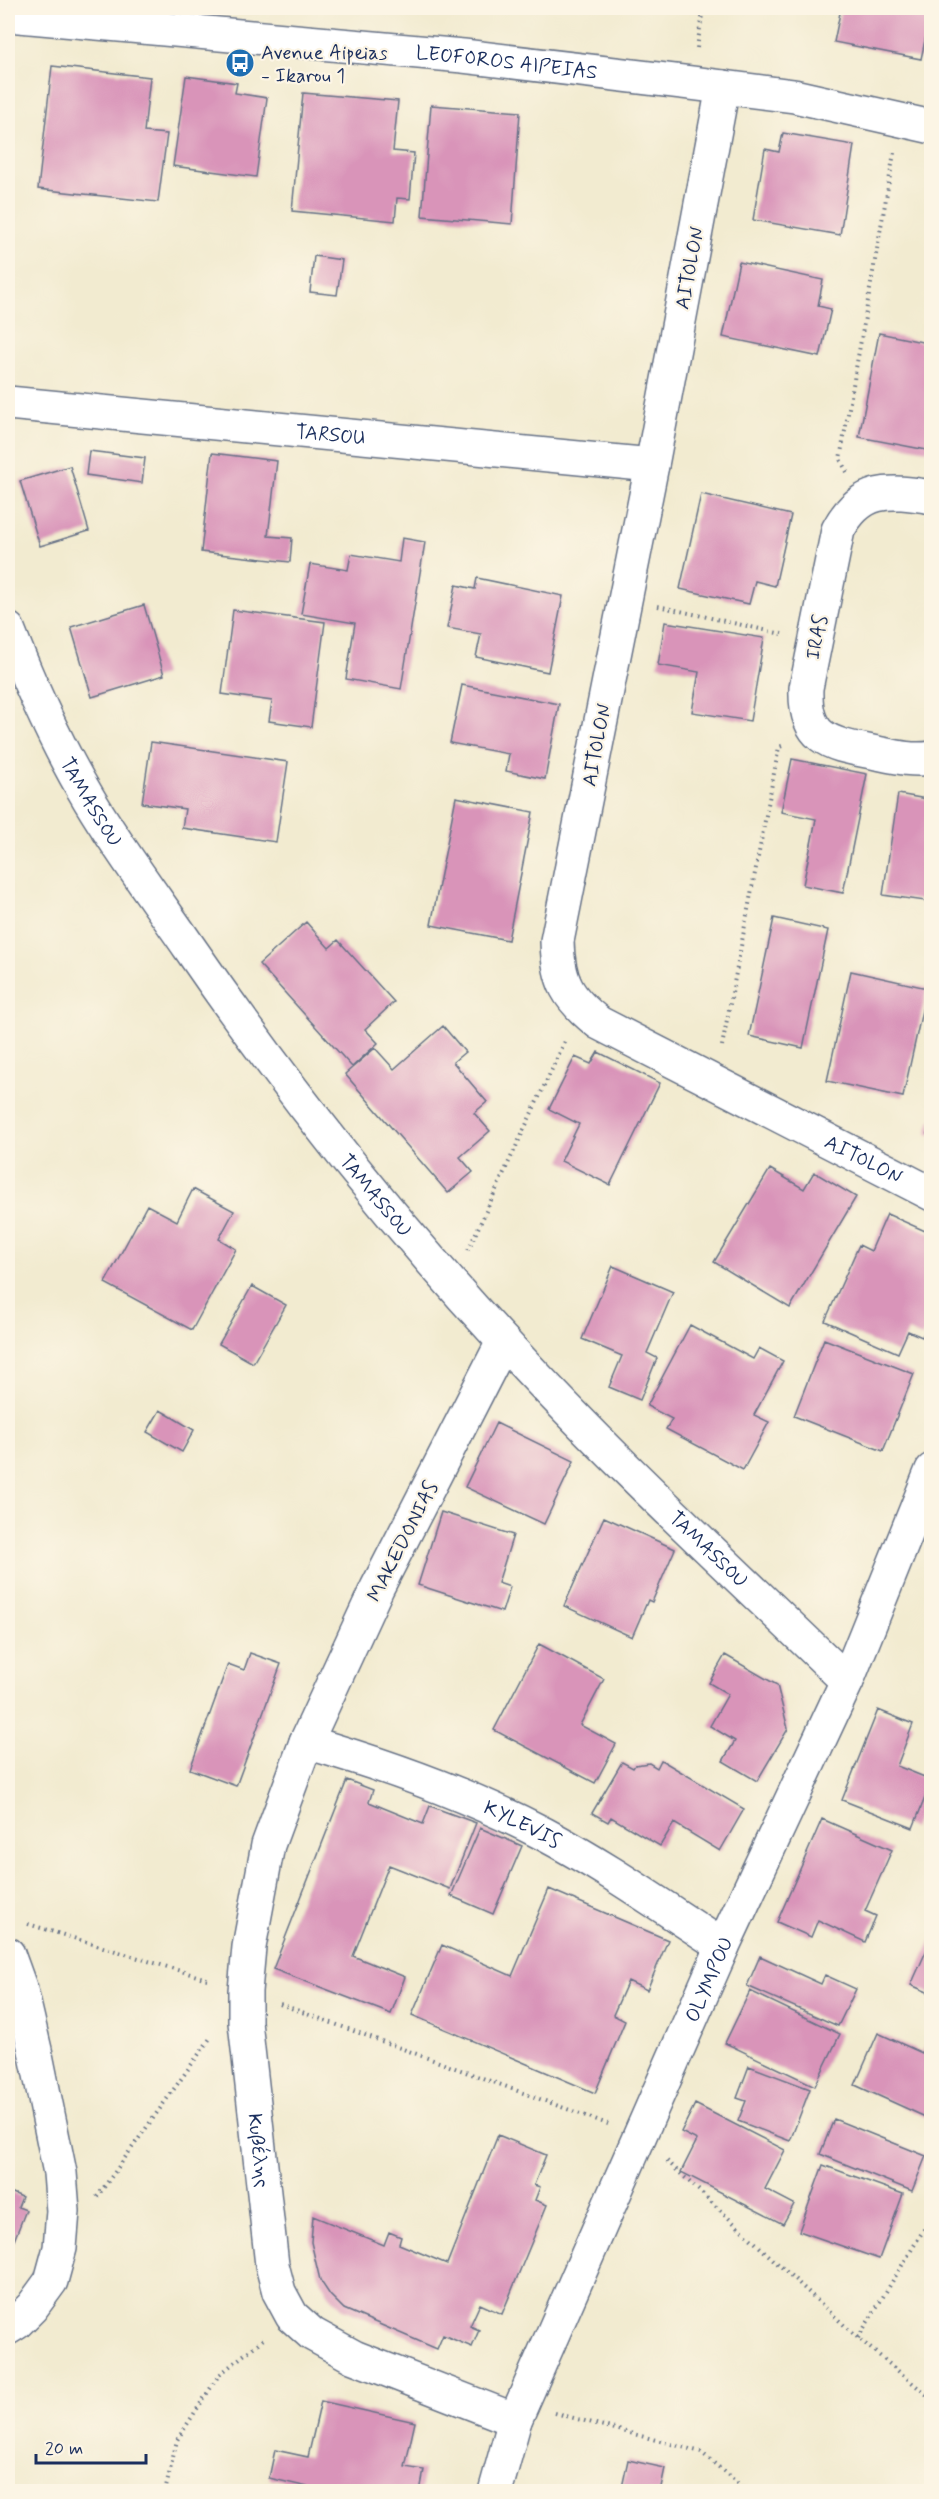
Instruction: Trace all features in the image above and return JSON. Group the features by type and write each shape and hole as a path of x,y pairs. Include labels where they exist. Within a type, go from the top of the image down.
{"street":[{"name":"LEOFOROS AIPEIAS","path":"8,15 77,14 707,85 794,96 932,127"},
{"name":"AITOLON","path":"707,85 652,465 557,940 558,965 566,988 580,1008 599,1023 932,1194"},
{"name":"TARSOU","path":"8,403 652,465"},
{"path":"861,501 879,493 897,491 932,497"},
{"name":"IRAS","path":"819,734 810,720 805,705 806,688 838,530 847,514 861,501"},
{"name":"TAMASSOU","path":"8,629 46,721 90,801 254,1041 340,1150 503,1342 626,1468 847,1681"},
{"path":"819,734 832,744 916,761 932,758"},
{"name":"MAKEDONIAS","path":"306,1742 377,1588 503,1342"},
{"name":"OLYMPOU","path":"495,2492 515,2420 723,1946 847,1681 932,1470"},
{"name":"KYLEVIS","path":"306,1742 379,1763 460,1794 506,1815 595,1864 723,1946"},
{"name":"Κυβέλης","path":"306,1742 268,1845 249,1947 244,1991 245,2022 272,2265 279,2292 292,2316 312,2334 354,2357 515,2420"},
{"path":"8,1954 21,1990 35,2050 60,2173 63,2211 60,2248 51,2281 32,2307 8,2328"}],"path":[{"path":"703,8 707,85"},
{"path":"861,501 840,459 900,119"},
{"path":"626,599 815,641"},
{"path":"715,1082 779,747 819,734"},
{"path":"453,1284 580,1008"},
{"path":"19,1921 244,1991 640,2136 858,2338 932,2399"},
{"path":"94,2201 244,1991"},
{"path":"858,2338 932,2216"},
{"path":"165,2492 177,2440 219,2375 292,2316"},
{"path":"515,2420 541,2410 701,2452 748,2492"}],"building":[{"path":"841,8 932,8 921,59 834,42"},
{"path":"52,66 150,77 144,132 167,134 158,202 38,189"},
{"path":"186,76 237,83 235,93 267,98 256,177 173,166"},
{"path":"303,93 398,101 393,151 414,153 410,199 397,198 395,221 292,211"},
{"path":"431,105 520,112 512,224 422,216"},
{"path":"783,133 854,145 840,235 753,220 765,149 779,152"},
{"path":"314,256 342,260 337,295 310,292"},
{"path":"739,262 823,280 818,306 831,309 820,357 723,337"},
{"path":"879,333 932,344 932,451 859,437"},
{"path":"89,451 145,458 142,483 86,475"},
{"path":"212,453 277,461 268,536 292,538 290,562 201,552"},
{"path":"70,466 89,531 40,546 20,481"},
{"path":"701,494 791,515 775,586 755,581 749,604 680,589"},
{"path":"402,538 425,542 401,689 346,679 355,623 301,614 310,564 348,570 351,554 399,562"},
{"path":"477,578 563,596 548,672 476,657 481,634 447,628 456,585 475,589"},
{"path":"144,605 164,675 92,697 71,627"},
{"path":"233,610 325,622 311,727 269,721 272,701 222,694"},
{"path":"665,622 764,638 750,721 692,712 699,672 658,665"},
{"path":"462,685 559,704 545,779 506,771 509,754 450,743"},
{"path":"151,742 288,762 276,842 182,828 185,809 142,803"},
{"path":"792,759 867,774 843,893 803,885 816,819 781,812"},
{"path":"898,794 932,800 932,902 883,895"},
{"path":"456,797 533,812 508,940 431,925"},
{"path":"774,918 828,930 803,1048 749,1036"},
{"path":"306,922 329,948 338,940 394,1002 365,1029 378,1043 352,1067 259,964"},
{"path":"851,971 927,988 903,1097 827,1081"},
{"path":"443,1026 465,1052 453,1062 487,1102 474,1113 490,1131 460,1157 473,1172 448,1193 345,1074 375,1048 394,1069"},
{"path":"598,1052 660,1083 610,1185 561,1161 579,1124 549,1109 575,1057 591,1064"},
{"path":"932,1120 932,1135 927,1134"},
{"path":"770,1169 804,1189 814,1172 856,1197 790,1308 714,1262"},
{"path":"193,1189 234,1211 219,1239 236,1249 192,1330 105,1283 147,1205 177,1221"},
{"path":"887,1214 932,1234 932,1316 922,1337 908,1331 898,1353 825,1321 859,1245 871,1251"},
{"path":"613,1266 673,1292 647,1353 657,1358 640,1400 609,1387 622,1356 582,1339"},
{"path":"252,1286 286,1305 253,1363 219,1344"},
{"path":"690,1325 753,1359 759,1348 783,1361 754,1415 769,1422 743,1470 666,1429 672,1419 647,1406"},
{"path":"824,1339 914,1374 883,1451 794,1416"},
{"path":"160,1410 194,1430 182,1452 147,1432"},
{"path":"496,1423 574,1461 544,1524 465,1487"},
{"path":"441,1512 513,1535 498,1583 510,1587 502,1612 418,1585"},
{"path":"604,1517 675,1549 652,1602 648,1600 632,1637 564,1606"},
{"path":"539,1644 604,1679 580,1725 616,1744 595,1783 494,1730"},
{"path":"250,1653 281,1664 236,1786 190,1769 228,1664 244,1670"},
{"path":"725,1655 777,1685 788,1729 757,1781 723,1761 735,1741 710,1726 728,1694 709,1683"},
{"path":"878,1710 913,1724 897,1766 932,1780 913,1828 842,1800"},
{"path":"661,1760 744,1809 720,1851 674,1823 660,1846 611,1817 608,1822 592,1813 622,1762 633,1768 635,1765 649,1763 657,1768"},
{"path":"347,1780 373,1790 369,1802 423,1824 430,1806 476,1823 450,1889 389,1865 353,1956 405,1977 391,2014 273,1969"},
{"path":"822,1819 892,1850 865,1911 876,1916 865,1942 818,1920 811,1937 777,1922"},
{"path":"480,1828 522,1846 493,1914 451,1896"},
{"path":"549,1889 668,1940 647,1990 628,1981 613,2015 625,2021 595,2093 412,2015 442,1945 512,1976"},
{"path":"932,1938 932,1994 911,1985"},
{"path":"760,1956 821,1984 825,1975 856,1989 838,2026 747,1986"},
{"path":"750,1991 840,2034 815,2086 725,2043"},
{"path":"932,2032 932,2120 855,2085 878,2033 922,2053"},
{"path":"749,2066 810,2089 790,2141 738,2121 746,2101 737,2098"},
{"path":"695,2104 785,2150 765,2189 794,2204 783,2224 681,2172 697,2140 681,2132"},
{"path":"834,2119 926,2156 912,2191 820,2154"},
{"path":"498,2135 546,2155 534,2185 540,2187 535,2200 547,2205 502,2314 480,2304 470,2326 479,2330 472,2347 443,2335 437,2349 344,2309 330,2295 320,2280 311,2242 313,2216 384,2245 389,2232 401,2237 399,2244 447,2264"},
{"path":"823,2165 903,2194 879,2259 799,2231"},
{"path":"8,2191 22,2197 18,2207 26,2210 8,2256"},
{"path":"321,2401 415,2422 405,2467 424,2470 420,2492 329,2492 269,2478 275,2450 308,2457"},
{"path":"628,2460 665,2468 660,2492 621,2492"}],"place":[{"name":"Avenue Aipeias - Ikarou 1","path":"240,63"}]}
